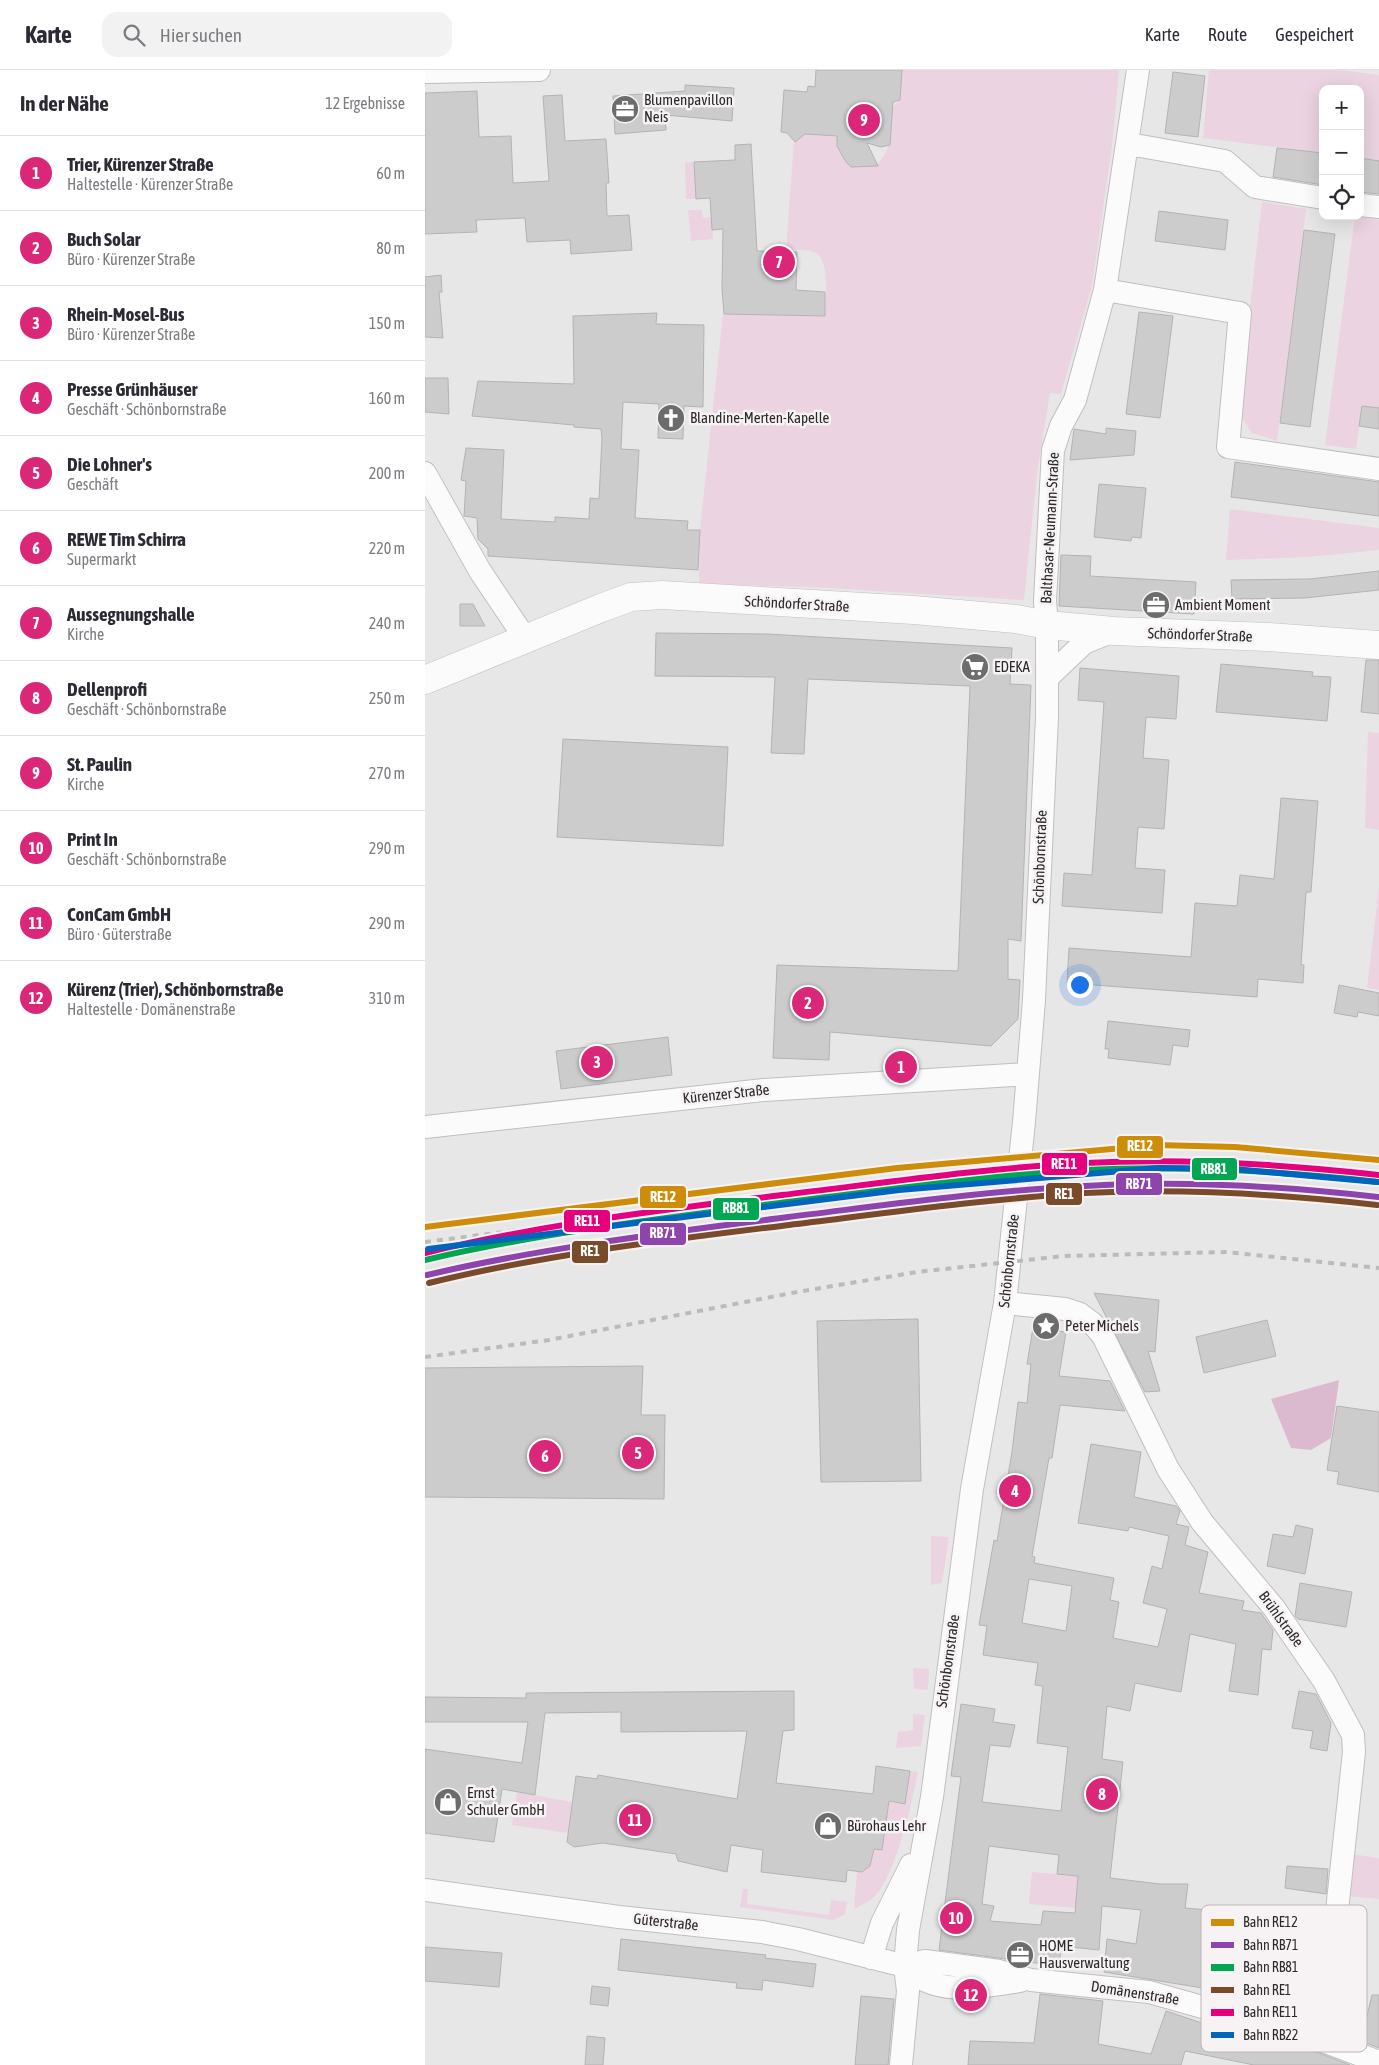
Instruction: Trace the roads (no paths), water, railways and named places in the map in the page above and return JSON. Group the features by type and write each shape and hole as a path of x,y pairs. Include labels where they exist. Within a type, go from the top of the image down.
{"main road":[{"name":"Schöndorfer Straße","path":"425,680 525,638 631,597 662,595 915,610 1017,619 1047,625 1114,631 1269,637 1379,645"},
{"name":"Schöndorfer Straße","path":"1269,637 1379,627"}],"street":[{"path":"425,72 539,70"},
{"name":"Balthasar-Neumann-Straße","path":"1047,625 1045,601 1053,450 1061,426 1075,400 1105,290 1129,144 1138,70"},
{"path":"1129,144 1225,161 1255,187 1319,197"},
{"path":"1364,205 1379,207"},
{"path":"1105,290 1240,313 1227,447 1379,469"},
{"path":"425,473 480,571 525,638"},
{"name":"Schönbornstraße","path":"901,2065 908,1986 905,1966 912,1901 932,1796 972,1489 1005,1303 1034,1000 1047,678 1047,625"},
{"path":"1047,678 1084,643 1114,631"},
{"name":"Kürenzer Straße","path":"425,1127 764,1090 1028,1074"},
{"name":"Brühlstraße","path":"1005,1303 1065,1309 1080,1314 1098,1329 1112,1352 1168,1469 1202,1522 1274,1608 1333,1695 1353,1735 1353,1752 1337,1905"},
{"name":"Schönbornstraße","path":"871,1958 883,1923 924,1840"},
{"name":"Güterstraße","path":"425,1890 619,1917 762,1932 798,1939 905,1966"},
{"name":"Domänenstraße","path":"905,1966 925,1961 999,1971 1031,1980 1149,1992 1201,2005"},
{"name":"Domänenstraße","path":"1352,2052 1379,2062"}],"railway":[{"path":"425,1242 848,1188 1082,1163 1177,1160 1288,1164 1379,1174"},
{"path":"425,1285 555,1259 642,1246 968,1204 1046,1196 1159,1190 1232,1192 1379,1204"},
{"path":"425,1357 549,1340 797,1292 917,1272 1064,1256 1226,1252 1379,1268"}],"rail line":[{"name":"RE12","path":"425,1227 897,1168 1157,1145 1235,1147 1379,1160"},
{"name":"RE11","path":"425,1253 514,1234 648,1212 1009,1168 1159,1161 1269,1165 1379,1175"},
{"name":"RB22","path":"428,1249 899,1190 1158,1168 1234,1169 1377,1182"},
{"name":"RB81","path":"425,1260 515,1241 651,1220 898,1188 1048,1173 1159,1168 1269,1172 1379,1182"},
{"name":"RB71","path":"427,1275 517,1256 652,1235 899,1203 1010,1191 1122,1184 1195,1184 1269,1187 1378,1197"},
{"name":"RE1","path":"429,1283 518,1264 653,1242 1011,1199 1085,1193 1158,1191 1268,1195 1377,1205"}],"place":[{"name":"Blumenpavillon Neis","path":"625,109"},
{"name":"St. Paulin","path":"864,120"},
{"name":"Aussegnungshalle","path":"779,262"},
{"name":"Blandine-Merten-Kapelle","path":"671,418"},
{"name":"Ambient Moment","path":"1156,605"},
{"name":"EDEKA","path":"975,667"},
{"name":"Buch Solar","path":"808,1003"},
{"name":"Rhein-Mosel-Bus","path":"597,1062"},
{"name":"Trier, Kürenzer Straße","path":"901,1067"},
{"name":"Peter Michels","path":"1046,1326"},
{"name":"Die Lohner's","path":"638,1453"},
{"name":"REWE Tim Schirra","path":"545,1456"},
{"name":"Presse Grünhäuser","path":"1015,1491"},
{"name":"Dellenprofi","path":"1102,1794"},
{"name":"Ernst Schuler GmbH","path":"448,1802"},
{"name":"ConCam GmbH","path":"635,1820"},
{"name":"Bürohaus Lehr","path":"828,1826"},
{"name":"Print In","path":"956,1918"},
{"name":"HOME Hausverwaltung","path":"1020,1955"},
{"name":"Kürenz (Trier), Schönbornstraße","path":"971,1995"}]}
